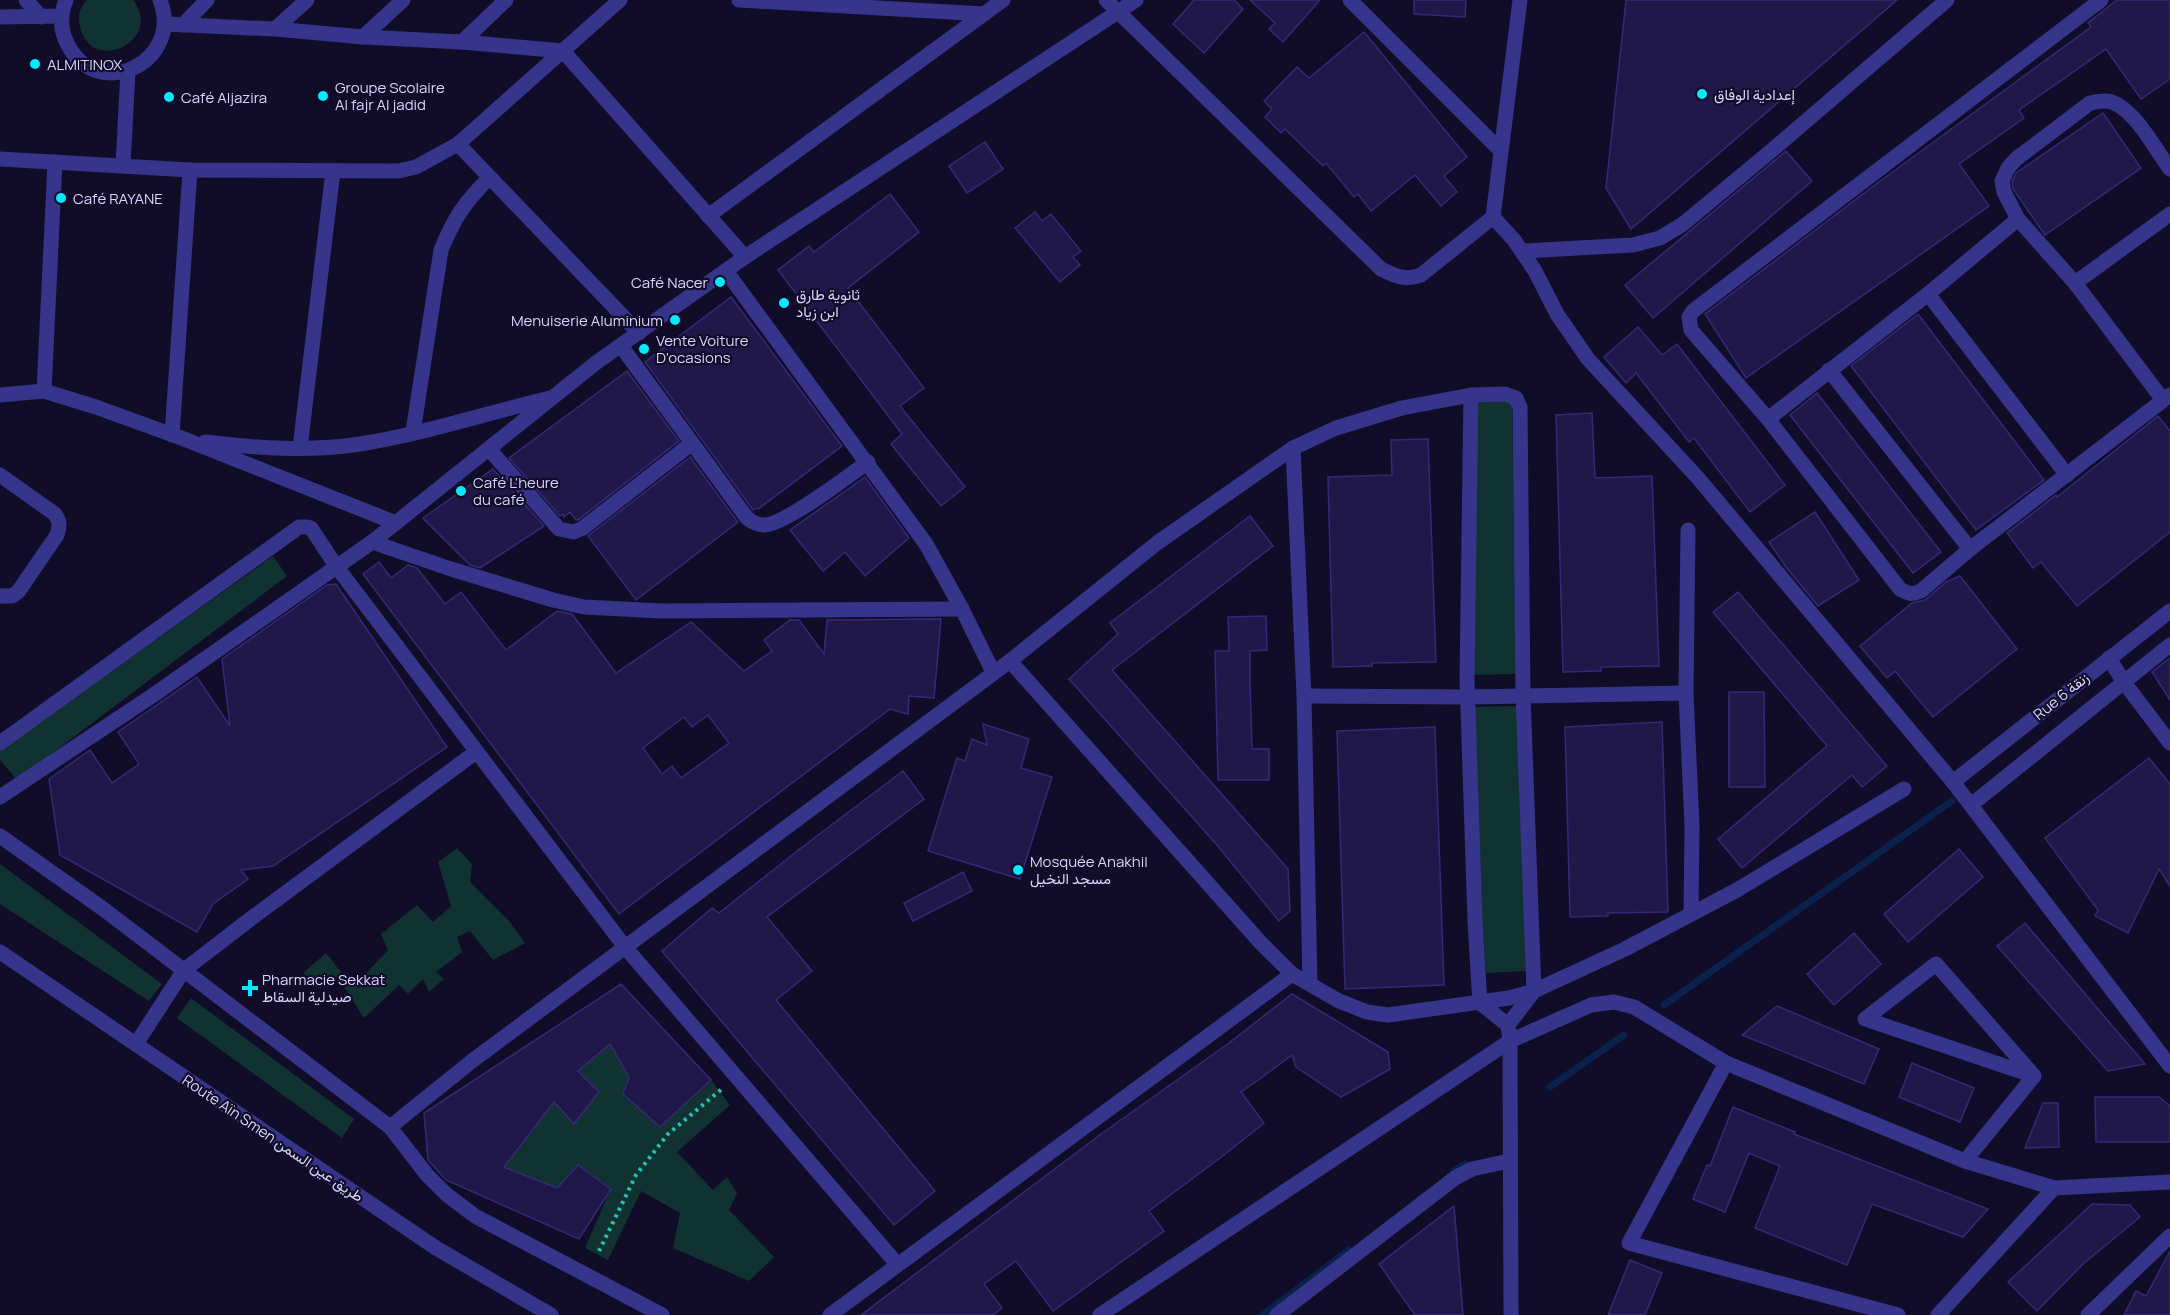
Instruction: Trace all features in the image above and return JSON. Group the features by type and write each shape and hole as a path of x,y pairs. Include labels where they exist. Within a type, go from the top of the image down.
{"street":[{"path":"26,0 41,17"},
{"path":"66,0 62,16 66,41 72,52 91,68 116,73 128,71 146,61 157,49 165,24 160,0"},
{"path":"183,25 207,0"},
{"path":"275,29 307,0"},
{"path":"363,37 403,0"},
{"path":"462,42 506,0"},
{"path":"0,159 190,170 407,170 428,162 458,144 620,0"},
{"path":"739,0 984,14"},
{"path":"708,216 1004,0"},
{"path":"0,797 152,696 372,542 597,362 745,257 1111,5 1136,0"},
{"path":"1350,0 1500,150"},
{"path":"1111,5 1381,269 1395,277 1414,278 1493,217 1520,0"},
{"path":"1522,251 1633,245 1660,238 1683,224 1947,0"},
{"path":"2102,0 1693,311 1689,317 1691,330 1768,419 1900,589 1907,594 1913,594 1921,591 1970,549 2167,398 2075,283 2018,219 2004,192 2002,181 2008,168 2016,159 2090,103 2102,100 2117,104 2131,115 2170,169"},
{"path":"0,17 62,16"},
{"path":"165,24 275,29 563,51 745,257"},
{"path":"123,165 128,71"},
{"path":"458,144 639,333"},
{"path":"44,391 55,162"},
{"path":"178,437 190,170"},
{"path":"300,448 333,171"},
{"path":"413,432 441,250 452,224 466,201 489,178"},
{"path":"2075,283 2170,214"},
{"path":"1493,217 1522,251 1557,314 1588,359 1698,478 1953,782 2170,1066"},
{"path":"1768,419 1928,294 2018,219"},
{"path":"726,271 926,544 993,672"},
{"path":"1928,294 2067,475"},
{"path":"621,346 747,518 755,524 764,525 781,521 868,462"},
{"path":"1828,370 1970,549"},
{"path":"0,395 44,391 96,407 396,523"},
{"path":"1471,395 1468,697 1475,921 1480,1003 1508,1025"},
{"path":"390,1127 472,1061 1010,661 1157,543 1293,448 1336,428 1402,408 1471,395 1512,395 1520,407 1523,695 1534,991 1508,1025 1510,1041 1511,1315"},
{"path":"178,437 256,448 359,444 557,396"},
{"path":"489,449 559,529 574,532 583,528 692,444"},
{"path":"1293,448 1304,696 1310,984"},
{"path":"0,475 55,514 59,527 57,535 18,592 12,596 0,596"},
{"path":"0,743 299,527 311,528 336,566 625,947 897,1264"},
{"path":"1688,530 1686,693 1692,826 1691,913"},
{"path":"372,542 451,569 584,608 662,611 962,609"},
{"name":"Rue 6 زنقة","path":"1953,782 2170,611"},
{"name":"Rue 6 زنقة","path":"1971,805 2170,645"},
{"path":"2109,658 2123,681 2170,743"},
{"path":"1010,661 1260,942 1292,974 1338,1001 1367,1012 1388,1015 1480,1003 1534,991 1625,949 1737,891 1904,789"},
{"path":"1304,696 1468,697 1686,693"},
{"path":"136,1044 184,970 261,910 476,752"},
{"path":"0,836 102,908 390,1127 446,1194 475,1216 662,1315"},
{"name":"Route Aïn Smen طريق عين السمن","path":"0,952 436,1248 551,1315"},
{"path":"1936,964 2034,1076 1978,1057 1865,1019 1936,964"},
{"path":"830,1315 1292,974"},
{"path":"1100,1315 1510,1041 1591,1005 1614,1002 1643,1012 1726,1064 1965,1161 2054,1188 2170,1182"},
{"path":"1726,1064 1629,1243 1898,1315"},
{"path":"1965,1161 2034,1076"},
{"path":"1277,1315 1455,1178 1472,1169 1509,1161"},
{"path":"1938,1315 2054,1188"},
{"path":"2088,1315 2170,1236"}],"path":[{"path":"599,1251 636,1175 655,1150 668,1134 736,1077"}],"green space":[{"path":"87,0 133,0 140,15 140,28 133,39 122,47 110,51 97,49 86,41 80,26 79,15"},
{"path":"1476,401 1512,401 1516,674 1467,675"},
{"path":"273,556 287,576 17,780 0,760 0,751"},
{"path":"1520,706 1526,971 1486,973 1467,707"},
{"path":"457,848 472,864 470,882 510,922 525,943 493,960 470,931 457,937 462,952 436,972 444,979 429,992 423,979 408,994 399,985 364,1018 338,977 317,987 303,973 326,953 345,977 357,983 388,950 381,934 417,905 433,922 451,906 438,862"},
{"path":"0,864 162,984 149,1001 0,904"},
{"path":"191,998 354,1119 342,1138 177,1018"},
{"path":"610,1044 629,1077 624,1094 660,1127 711,1080 730,1105 677,1152 713,1190 727,1177 737,1193 729,1210 774,1257 749,1281 673,1248 680,1213 641,1191 608,1260 585,1248 611,1188 578,1165 557,1188 504,1167 554,1102 575,1123 599,1092 578,1071"}],"building":[{"path":"1194,0 1234,0 1243,9 1204,53 1173,24"},
{"path":"1250,0 1320,0 1283,42 1269,29 1275,23"},
{"path":"1414,0 1466,0 1465,17 1414,14"},
{"name":"إعدادية الوفاق","path":"1626,0 1897,0 1631,229 1606,188"},
{"path":"2117,0 2170,0 2170,79 2141,99 2106,49 2019,110 2024,118 1959,164 1989,206 1746,378 1705,314 1868,190 2091,27 2088,23"},
{"path":"1364,32 1467,157 1444,176 1457,192 1441,206 1415,175 1371,211 1358,194 1354,197 1326,163 1323,166 1285,129 1281,133 1265,117 1272,109 1264,101 1297,67 1309,78"},
{"path":"2103,113 2141,168 2045,235 2013,189 2012,182 2016,173"},
{"path":"985,142 1003,169 967,193 949,166"},
{"path":"1786,151 1812,181 1653,318 1625,285"},
{"path":"890,194 919,232 848,288 924,388 900,406 965,487 941,506 891,444 902,434 778,270 809,246 814,252"},
{"path":"1035,212 1042,221 1051,214 1081,251 1073,257 1080,265 1060,282 1015,228"},
{"path":"731,297 842,446 758,509 753,510 645,362"},
{"path":"1918,314 2044,480 1976,530 1851,366"},
{"path":"1638,327 1662,355 1677,344 1785,485 1750,512 1694,438 1689,442 1636,373 1626,383 1604,357"},
{"path":"627,371 679,441 578,520 570,512 564,517 563,514 560,516 509,458"},
{"path":"1817,393 1941,552 1913,573 1790,415"},
{"path":"1592,413 1595,478 1652,476 1659,666 1601,667 1601,671 1563,672 1556,415"},
{"path":"2158,416 2170,431 2170,532 2077,606 2041,562 2033,568 2007,533 2056,495 2057,497"},
{"path":"1428,439 1436,662 1372,663 1372,666 1333,667 1328,477 1392,475 1391,440"},
{"path":"690,457 738,522 636,600 588,536"},
{"path":"493,469 544,526 480,568 470,565 423,518"},
{"path":"865,477 909,538 865,576 845,552 823,571 790,530"},
{"path":"1815,512 1859,580 1818,606 1769,542"},
{"path":"1250,516 1273,546 1112,670 1288,869 1290,911 1279,921 1217,845 1069,679 1118,634 1110,623"},
{"path":"379,562 391,578 408,565 417,568 445,604 461,592 506,650 557,611 572,614 616,673 691,622 744,671 772,651 764,640 790,620 799,620 824,654 827,620 941,619 934,698 909,696 908,714 890,709 619,914 363,574","holes":["708,715 729,743 681,778 672,766 662,774 643,748 684,717 692,727"]},
{"path":"1960,576 2017,649 1933,717 1895,671 1887,678 1860,646 1912,603 1925,600 1946,582"},
{"path":"336,584 447,747 273,866 241,870 248,879 213,904 197,932 60,855 49,779 90,750 112,783 139,764 118,732 197,677 230,726 222,659 327,585"},
{"path":"1738,592 1887,766 1862,787 1852,775 1742,868 1718,839 1827,746 1713,612"},
{"path":"1266,616 1267,650 1250,651 1250,682 1252,749 1269,749 1269,780 1218,780 1215,651 1229,651 1228,617"},
{"path":"2170,658 2170,700 2152,672"},
{"path":"1729,692 1764,692 1765,787 1729,787"},
{"path":"1662,722 1668,912 1608,913 1608,916 1570,917 1565,727"},
{"path":"983,724 1029,739 1021,768 1052,777 1020,879 928,851 957,758 965,761 972,739 987,745"},
{"path":"1435,727 1444,985 1345,989 1337,731"},
{"path":"2149,758 2170,784 2170,886 2159,869 2128,933 2095,916 2098,910 2045,838"},
{"path":"903,771 924,799 767,917 812,971 776,1000 935,1191 894,1225 662,951 712,908 719,913"},
{"path":"1959,849 1983,877 1908,942 1884,914"},
{"path":"963,872 972,891 913,921 904,903"},
{"path":"2025,923 2145,1064 2108,1071 1997,946"},
{"path":"1854,933 1881,964 1834,1005 1807,974"},
{"path":"621,984 711,1080 660,1127 623,1094 629,1077 610,1044 578,1071 599,1092 574,1124 554,1102 504,1167 557,1188 578,1165 611,1189 579,1239 446,1180 428,1160 424,1113"},
{"path":"1292,994 1388,1052 1390,1069 1341,1097 1296,1067 1292,1055 1241,1092 1264,1123 1149,1211 1164,1231 1053,1311 1016,1261 984,1284 1002,1308 993,1315 861,1315 1101,1134 1229,1043"},
{"path":"1777,1006 1879,1049 1864,1084 1742,1035"},
{"path":"1912,1063 1974,1088 1960,1122 1899,1097"},
{"path":"2095,1097 2159,1097 2170,1106 2170,1142 2096,1142"},
{"path":"2043,1103 2058,1103 2059,1147 2025,1148"},
{"path":"1733,1107 1795,1132 1794,1134 1988,1209 1963,1237 1872,1204 1847,1265 1755,1228 1780,1166 1749,1153 1725,1212 1693,1199 1707,1165 1710,1166"},
{"path":"2092,1204 2130,1205 2140,1217 2083,1264 2037,1311 2008,1282"},
{"path":"1454,1206 1463,1315 1415,1315 1379,1264"},
{"path":"2170,1251 2170,1315 2124,1315 2136,1291 2146,1296"},
{"path":"1630,1260 1662,1273 1645,1315 1608,1315"}],"waterway":[{"path":"1664,1005 1952,801"},
{"path":"1550,1087 1624,1035"},
{"path":"1454,1171 1465,1164"},
{"path":"1263,1315 1349,1250"}],"place":[{"name":"ALMITINOX","path":"35,64"},
{"name":"إعدادية الوفاق","path":"1702,94"},
{"name":"Groupe Scolaire Al fajr Al jadid","path":"323,96"},
{"name":"Café Aljazira","path":"169,97"},
{"name":"Café RAYANE","path":"61,198"},
{"name":"Café Nacer","path":"720,282"},
{"name":"ثانوية طارق ابن زياد","path":"784,303"},
{"name":"Menuiserie Aluminium","path":"675,320"},
{"name":"Vente Voiture D'ocasions","path":"644,349"},
{"name":"Café L'heure du café","path":"461,491"},
{"name":"Mosquée Anakhil مسجد النخيل","path":"1018,870"},
{"name":"Pharmacie Sekkat صيدلية السقاط","path":"250,988"}]}
